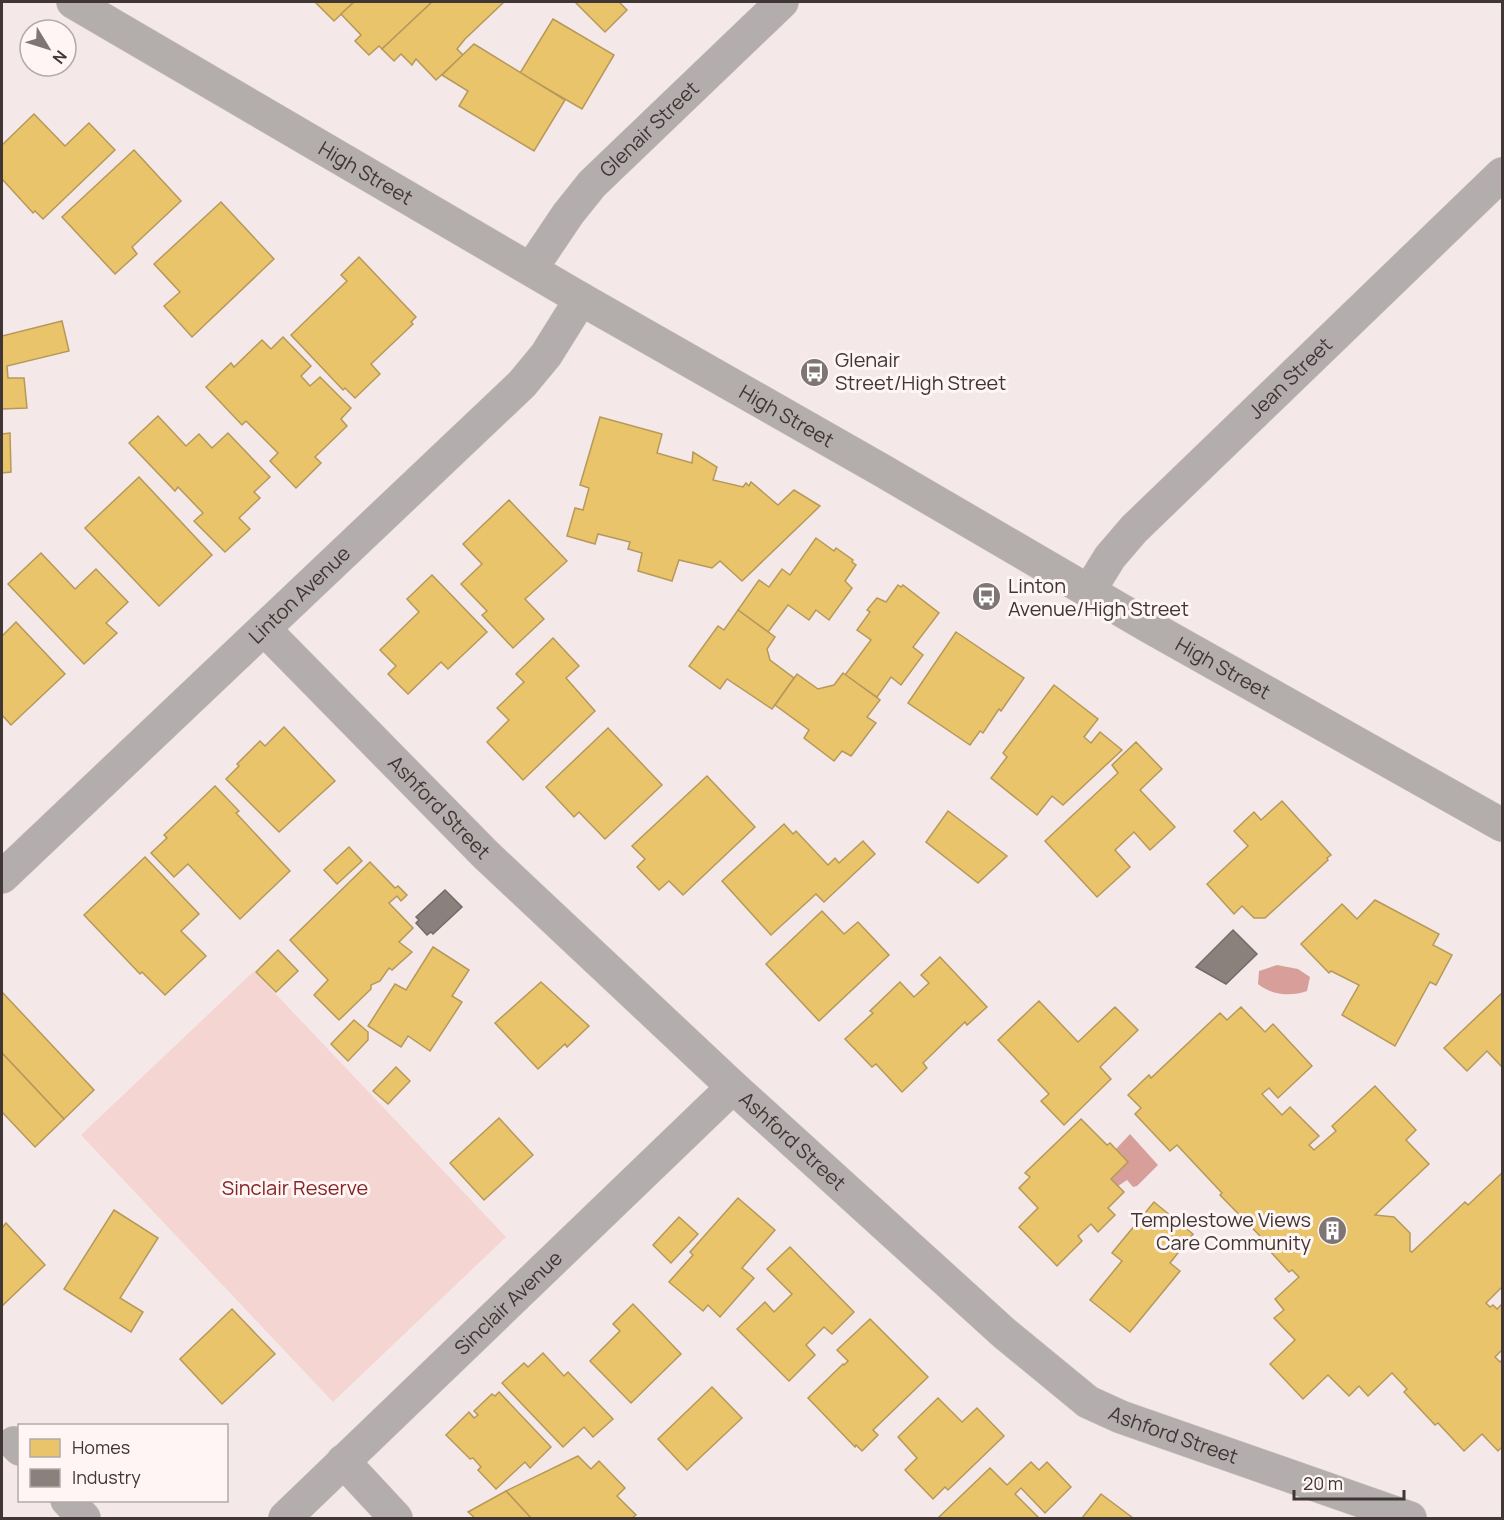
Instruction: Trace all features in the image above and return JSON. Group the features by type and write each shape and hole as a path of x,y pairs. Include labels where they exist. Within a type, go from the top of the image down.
{"main road":[{"name":"High Street","path":"73,2 581,299 1264,693 1503,825"}],"street":[{"name":"Glenair Street","path":"531,269 568,214 592,184 782,2"},
{"name":"Jean Street","path":"1089,591 1110,557 1134,529 1503,174"},
{"name":"Linton Avenue","path":"2,877 522,384 546,355 581,299"},
{"name":"Ashford Street","path":"264,629 486,855 733,1087 1004,1333 1088,1402 1121,1417 1410,1518"},
{"name":"Sinclair Avenue","path":"285,1518 733,1087"},
{"path":"342,1461 396,1518"},
{"path":"69,1502 84,1518"}],"green space":[{"name":"Sinclair Reserve","path":"254,971 506,1237 333,1402 81,1135"}],"shaded area":[{"path":"1277,965 1298,969 1310,977 1307,991 1281,994 1269,991 1258,984 1259,971"},
{"path":"1130,1134 1158,1165 1137,1186 1133,1187 1127,1180 1118,1186 1111,1179 1128,1162 1116,1149"}],"building: Homes":[{"path":"315,2 354,2 334,21"},
{"path":"354,2 432,2 382,49 379,46 369,55 355,41 361,35 341,14"},
{"path":"432,2 504,2 465,39 457,49 463,55 436,80 416,59 412,65 401,54 394,61 382,49"},
{"path":"575,2 619,2 627,10 605,32"},
{"path":"553,19 614,55 582,109 520,73"},
{"path":"474,44 565,100 534,151 459,106 468,91 442,75"},
{"path":"34,114 65,146 89,123 115,150 43,219 35,211 33,213 2,179 2,145"},
{"path":"134,150 181,201 132,247 137,254 115,274 62,217"},
{"path":"221,202 274,259 192,337 164,306 180,292 154,264"},
{"path":"359,257 416,317 411,322 413,324 371,364 380,374 355,398 345,388 343,390 291,335 347,281 341,275"},
{"path":"62,321 69,351 7,366 8,378 24,378 27,408 2,409 2,336"},
{"path":"283,337 311,366 301,376 310,386 320,377 351,408 341,419 347,426 315,457 321,463 296,488 270,461 278,453 246,421 242,425 206,387 231,363 234,367 262,340 271,349"},
{"path":"158,416 186,446 199,434 212,448 228,433 270,477 254,492 260,498 239,518 250,529 225,552 194,521 203,513 178,487 175,491 129,443"},
{"path":"600,417 662,434 657,453 692,463 693,452 717,467 713,480 743,487 746,483 749,486 751,482 778,505 794,490 820,506 742,581 720,561 712,568 679,560 672,581 638,571 642,553 628,549 630,542 598,534 595,544 567,536 575,508 583,510 589,488 580,485"},
{"path":"10,433 11,472 2,473 2,434"},
{"path":"139,477 212,555 159,606 85,528"},
{"path":"509,500 567,561 525,599 544,619 513,648 482,615 487,611 461,584 482,564 463,544"},
{"path":"816,538 834,551 836,548 853,560 852,562 856,565 845,581 852,588 829,620 816,610 809,620 788,605 768,632 738,610 759,580 769,587 782,569 790,575"},
{"path":"41,553 75,589 96,569 128,602 106,623 117,633 84,664 8,584"},
{"path":"432,575 487,632 448,669 441,662 408,694 388,674 396,666 380,650 419,612 407,599"},
{"path":"898,585 901,587 903,585 939,613 913,647 923,655 901,685 891,677 877,697 845,675 871,640 857,630 870,612 867,610 877,598 886,602"},
{"path":"738,610 775,637 767,649 770,660 794,678 772,709 727,679 720,689 689,666 718,626 724,630"},
{"path":"16,622 65,674 11,725 2,715 2,636"},
{"path":"956,632 1024,678 1001,711 999,709 983,733 980,731 970,745 908,703"},
{"path":"553,638 579,666 566,678 595,711 523,780 487,742 509,720 497,708 524,682 516,674"},
{"path":"843,673 880,700 867,717 876,723 851,756 842,751 834,761 804,738 809,730 775,705 797,674 818,689 834,685"},
{"path":"1054,685 1098,719 1084,737 1091,743 1100,732 1122,750 1063,805 1052,796 1037,815 991,778 1007,757 1003,753"},
{"path":"284,727 335,781 279,832 226,779 239,766 237,764 260,741 265,746"},
{"path":"608,728 662,785 605,839 579,812 574,817 546,787"},
{"path":"1136,742 1162,769 1140,790 1175,827 1150,850 1134,832 1115,850 1130,867 1097,897 1045,841 1118,773 1112,765"},
{"path":"707,776 755,827 683,895 669,881 659,890 637,867 645,859 632,846"},
{"path":"215,786 239,811 236,813 290,871 240,919 188,864 174,877 151,853 167,838 164,835"},
{"path":"1282,801 1331,855 1265,918 1254,918 1242,906 1234,914 1207,884 1248,846 1234,831 1254,812 1261,820"},
{"path":"948,811 1007,856 978,883 926,842"},
{"path":"784,824 793,834 796,831 828,865 835,858 839,863 863,841 875,854 824,902 816,894 771,935 722,881"},
{"path":"349,847 362,861 337,884 324,870"},
{"path":"145,857 199,914 181,931 206,956 165,995 142,972 140,974 84,915"},
{"path":"370,862 395,888 398,886 407,895 401,901 397,896 389,903 413,928 399,942 412,952 392,970 389,968 380,981 371,985 371,989 339,1020 314,995 328,980 290,940"},
{"path":"1375,900 1439,934 1433,945 1452,955 1436,985 1430,982 1395,1046 1342,1015 1359,985 1331,971 1329,973 1301,944 1342,904 1357,919"},
{"path":"822,911 844,934 858,922 889,955 819,1021 766,964"},
{"path":"433,947 469,970 452,996 462,1002 430,1051 408,1036 401,1047 368,1026 395,984 406,990"},
{"path":"278,950 298,971 276,992 256,972"},
{"path":"940,957 987,1007 967,1025 965,1022 923,1063 927,1068 902,1092 876,1064 872,1067 845,1039 873,1013 870,1011 900,982 914,997 929,983 921,975"},
{"path":"541,982 589,1026 567,1047 565,1044 538,1069 495,1023"},
{"path":"2,992 94,1090 64,1119 2,1053"},
{"path":"1502,993 1502,1067 1487,1051 1467,1071 1444,1048"},
{"path":"1039,1001 1078,1042 1115,1007 1138,1030 1100,1067 1111,1079 1064,1125 1041,1101 1049,1094 998,1040"},
{"name":"Templestowe Views Care Community","path":"1241,1007 1265,1032 1273,1024 1312,1066 1278,1098 1269,1088 1262,1094 1282,1115 1290,1107 1319,1136 1309,1145 1314,1150 1336,1131 1332,1126 1375,1086 1416,1130 1406,1140 1429,1164 1375,1215 1394,1217 1410,1233 1410,1251 1412,1252 1465,1202 1468,1205 1502,1173 1502,1287 1486,1303 1497,1309 1502,1304 1502,1350 1495,1357 1500,1362 1502,1360 1502,1447 1498,1451 1482,1434 1464,1451 1404,1392 1407,1389 1392,1373 1368,1396 1359,1386 1349,1396 1328,1375 1303,1399 1270,1364 1295,1340 1274,1318 1284,1310 1275,1299 1299,1277 1292,1270 1289,1272 1258,1238 1260,1236 1220,1195 1222,1193 1177,1145 1170,1151 1135,1114 1141,1108 1128,1095 1149,1075 1151,1078 1220,1013 1227,1020"},
{"path":"354,1020 368,1032 368,1040 348,1061 331,1044"},
{"path":"2,1053 64,1119 35,1147 2,1112"},
{"path":"396,1067 410,1081 388,1104 373,1091"},
{"path":"499,1118 533,1155 484,1200 450,1163"},
{"path":"1081,1119 1107,1145 1110,1143 1128,1162 1111,1179 1124,1192 1108,1208 1115,1215 1098,1232 1091,1224 1078,1236 1082,1241 1057,1266 1019,1227 1038,1208 1019,1188 1030,1177 1025,1173"},
{"path":"738,1198 775,1230 742,1268 754,1278 720,1317 708,1305 703,1311 669,1282 693,1255 690,1252"},
{"path":"1154,1202 1193,1234 1170,1263 1180,1271 1130,1332 1090,1300 1122,1261 1112,1253"},
{"path":"114,1210 158,1238 120,1298 143,1312 131,1332 64,1289"},
{"path":"679,1217 698,1234 671,1263 653,1245"},
{"path":"6,1223 45,1265 2,1306 2,1228"},
{"path":"790,1247 854,1312 832,1334 824,1327 806,1345 815,1355 789,1381 737,1329 765,1302 774,1312 792,1294 767,1269"},
{"path":"633,1304 681,1354 631,1403 590,1361 620,1331 613,1324"},
{"path":"232,1309 275,1354 222,1404 180,1359"},
{"path":"870,1319 928,1377 873,1430 878,1435 862,1451 856,1445 855,1447 808,1398 848,1361 837,1350"},
{"path":"543,1353 564,1376 568,1372 613,1419 593,1437 584,1427 563,1447 502,1383 524,1363 528,1367"},
{"path":"712,1387 742,1418 687,1470 658,1439"},
{"path":"499,1392 551,1447 530,1468 525,1462 496,1489 478,1470 481,1467 473,1458 470,1459 446,1435 469,1412 474,1418 478,1415 474,1411 492,1394 495,1396"},
{"path":"938,1398 962,1422 977,1408 1004,1436 948,1490 945,1487 933,1499 905,1470 917,1458 898,1437"},
{"path":"578,1456 591,1469 599,1461 625,1488 617,1496 636,1515 632,1518 531,1518 506,1491"},
{"path":"1031,1462 1039,1470 1047,1462 1071,1487 1045,1513 1021,1488 1015,1494 1039,1518 938,1518 990,1468 1007,1485"},
{"path":"506,1491 531,1518 475,1518 468,1512"},
{"path":"1101,1494 1133,1518 1082,1518"}],"building: Industry":[{"path":"445,890 462,907 433,934 431,932 427,935 416,923 419,920 416,917"},
{"path":"1233,930 1257,954 1226,984 1196,967"}],"place":[{"name":"Glenair Street/High Street","path":"814,372"},
{"name":"Linton Avenue/High Street","path":"987,597"},
{"name":"Templestowe Views Care Community","path":"1332,1231"}]}
